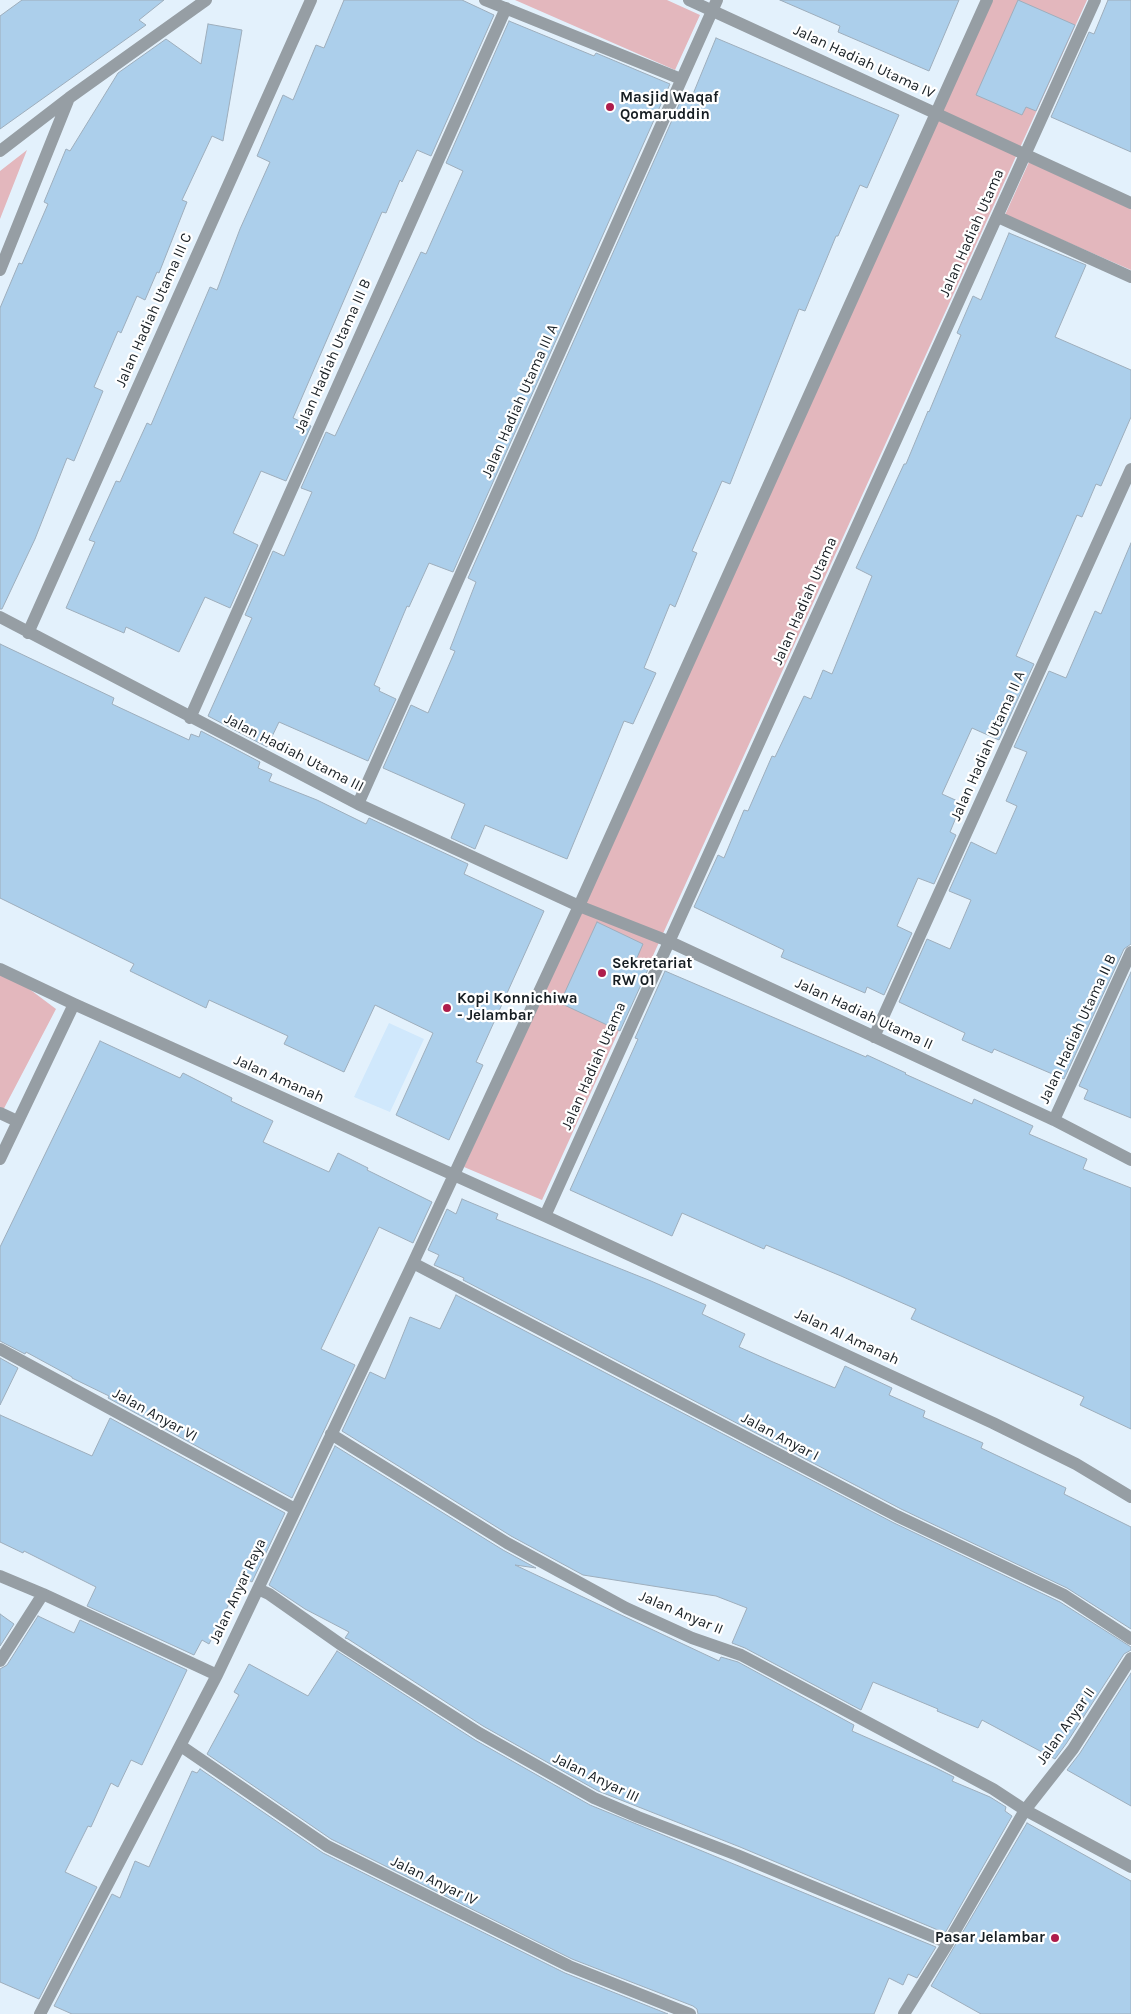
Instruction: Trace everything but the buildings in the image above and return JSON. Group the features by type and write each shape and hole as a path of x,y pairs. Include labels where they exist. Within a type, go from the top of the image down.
{"street":[{"path":"0,151 69,98 206,0"},
{"name":"Jalan Hadiah Utama III C","path":"28,633 311,0"},
{"path":"485,0 681,79"},
{"name":"Jalan Hadiah Utama IV","path":"689,0 715,5 937,114 1131,203"},
{"path":"453,1175 579,906 987,0"},
{"name":"Jalan Hadiah Utama","path":"545,1216 668,941 998,217 1094,0"},
{"name":"Jalan Hadiah Utama III A","path":"358,804 715,5"},
{"name":"Jalan Hadiah Utama III B","path":"190,718 506,8"},
{"path":"0,270 69,98"},
{"path":"998,217 1131,277"},
{"name":"Jalan Hadiah Utama II A","path":"874,1037 1131,469"},
{"name":"Jalan Hadiah Utama III","path":"0,617 190,718 358,804 579,906"},
{"name":"Jalan Hadiah Utama II","path":"579,906 668,941 1054,1120 1131,1160"},
{"name":"Jalan Hadiah Utama II B","path":"1054,1120 1131,952"},
{"name":"Jalan Amanah","path":"0,968 74,1004 545,1216"},
{"path":"0,1158 74,1004"},
{"path":"0,1113 17,1121"},
{"name":"Jalan Anyar Raya","path":"40,2014 217,1675 453,1175"},
{"name":"Jalan Al Amanah","path":"545,1216 993,1423 1076,1464 1131,1497"},
{"name":"Jalan Anyar I","path":"413,1263 897,1516 1064,1595 1131,1639"},
{"name":"Jalan Anyar VI","path":"0,1349 295,1509"},
{"name":"Jalan Anyar II","path":"331,1434 507,1543 626,1608 692,1638 740,1655 993,1789 1025,1810"},
{"path":"0,1576 217,1675"},
{"name":"Jalan Anyar III","path":"258,1589 269,1594 343,1646 479,1733 594,1798 747,1859 948,1943"},
{"path":"0,1661 43,1594"},
{"name":"Jalan Anyar II","path":"904,2014 948,1943 1025,1810 1073,1749 1131,1658"},
{"name":"Jalan Anyar IV","path":"181,1746 327,1846 569,1966 690,2014"},
{"path":"1025,1810 1131,1867"}],"shaded area":[{"path":"515,0 667,0 700,15 675,70"},
{"path":"988,0 1087,0 542,1200 464,1167"},
{"path":"27,150 0,219 0,171"},
{"path":"1029,162 1131,209 1131,270 1005,215"},
{"path":"0,967 56,1009 0,1116"},
{"path":"389,1023 424,1039 390,1112 354,1097"}],"place":[{"name":"Masjid Waqaf Qomaruddin","path":"610,107"},
{"name":"Sekretariat RW 01","path":"602,973"},
{"name":"Kopi Konnichiwa - Jelambar","path":"447,1008"},
{"name":"Pasar Jelambar","path":"1055,1938"}]}
